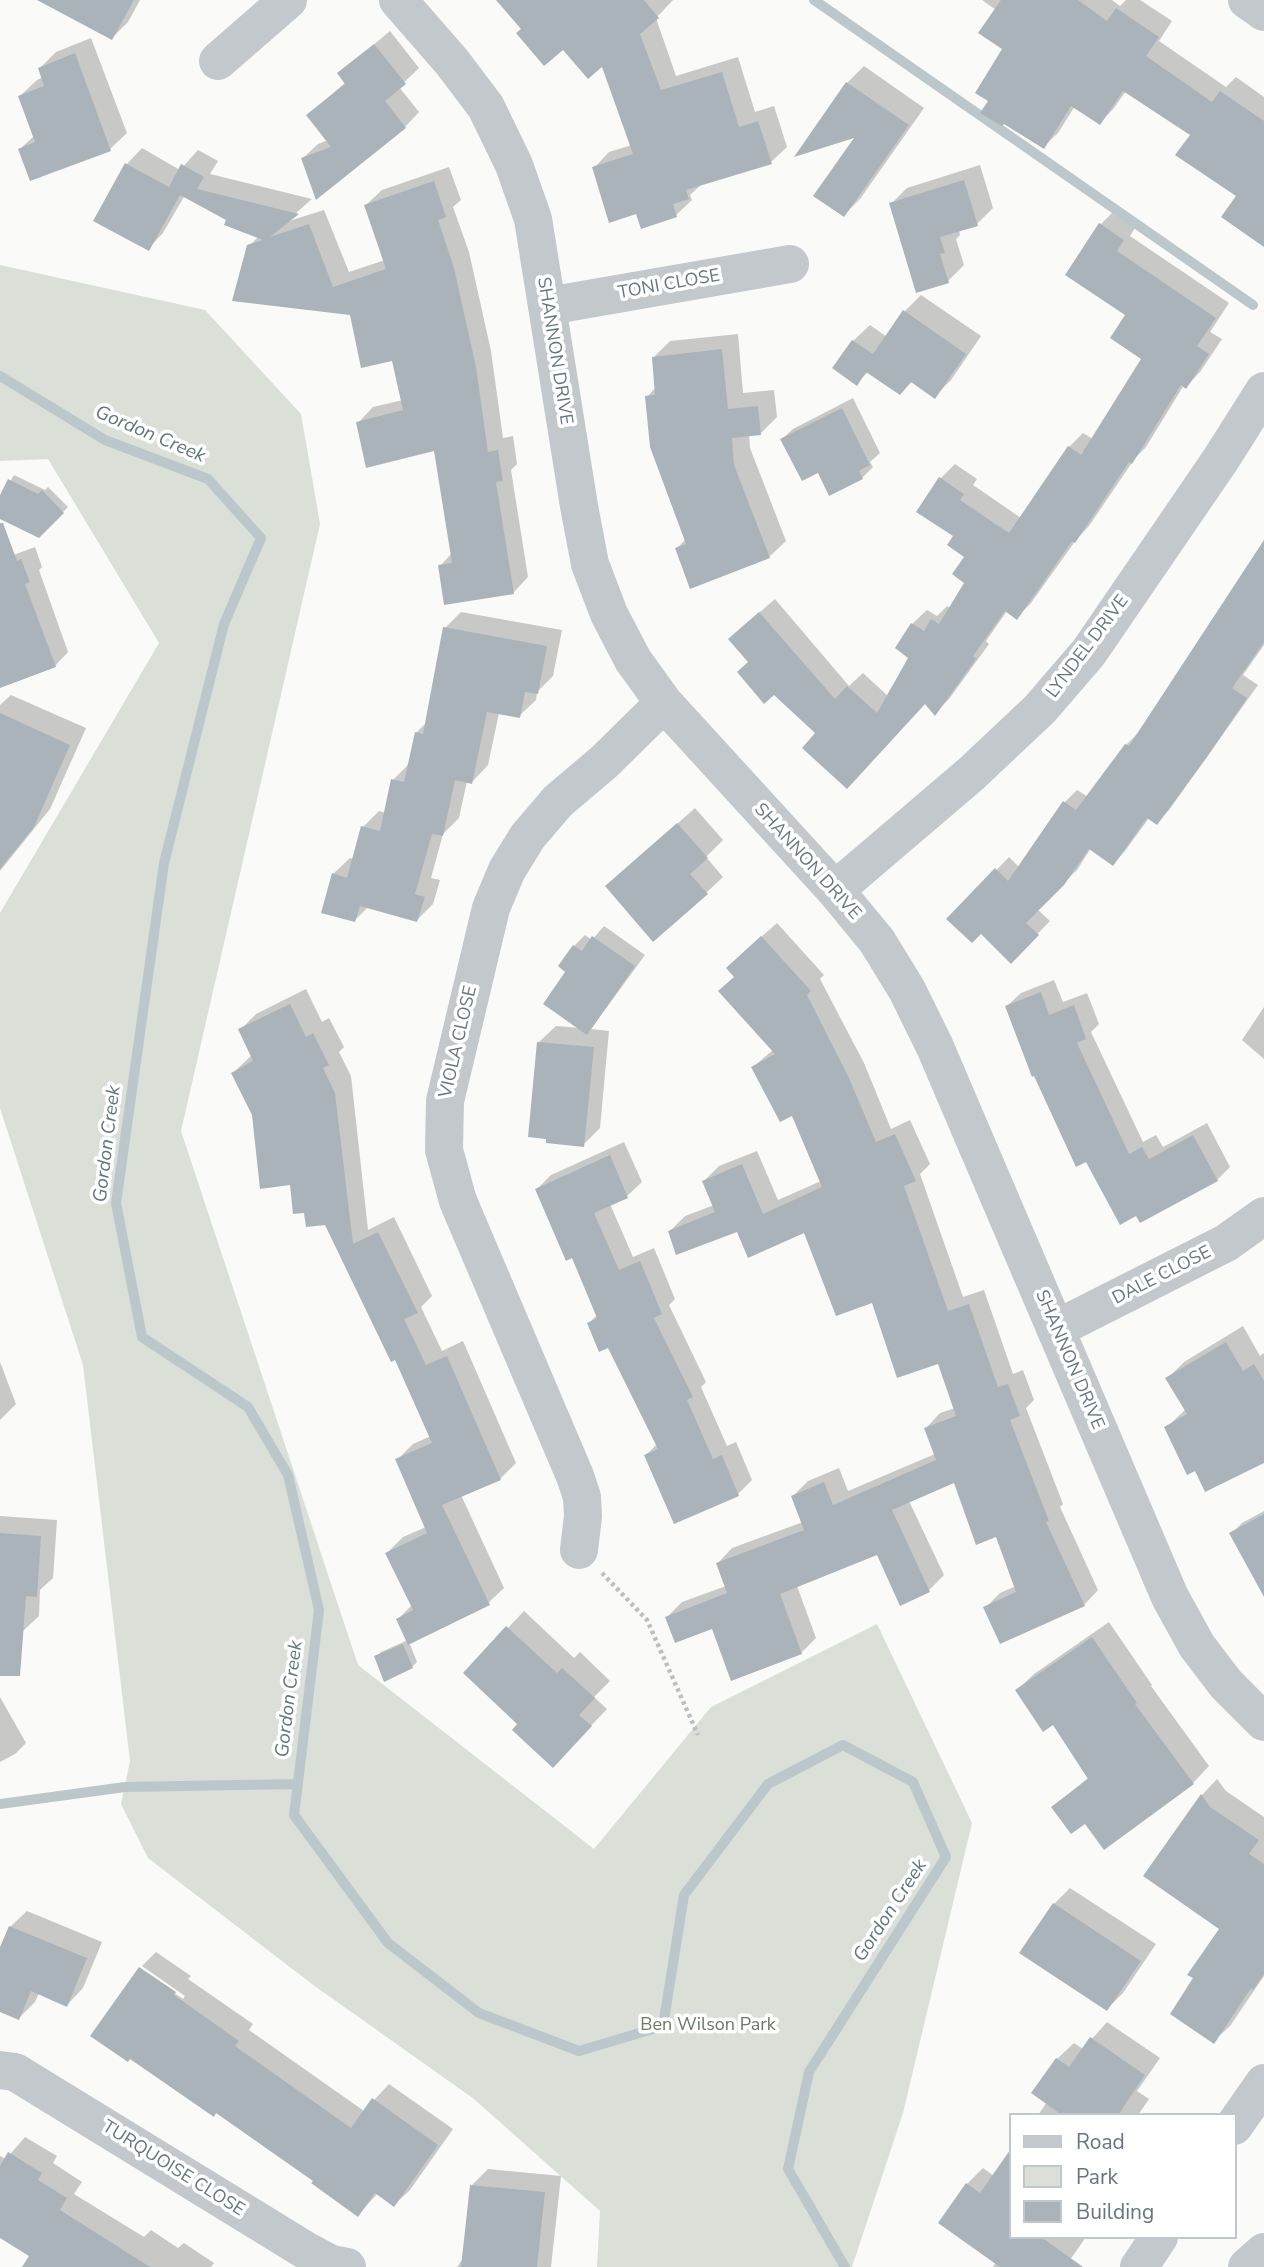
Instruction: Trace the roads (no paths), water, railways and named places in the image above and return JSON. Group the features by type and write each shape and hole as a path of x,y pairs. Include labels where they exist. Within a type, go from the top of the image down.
{"street":[{"path":"218,61 288,0"},
{"name":"SHANNON DRIVE","path":"398,0 452,62 486,107 514,165 533,219 590,564 609,614 633,660 664,703 835,890 877,941 907,990 940,1059 1170,1597 1197,1646 1226,1684 1264,1722"},
{"path":"1247,0 1264,12"},
{"name":"TONI CLOSE","path":"548,306 790,264"},
{"name":"LYNDEL DRIVE","path":"835,890 971,774 1040,709 1089,652 1221,459 1264,391"},
{"name":"VIOLA CLOSE","path":"579,1550 582,1497 458,1201 444,1150 445,1101 491,908 507,870 528,835 558,801 604,762 664,703"},
{"name":"DALE CLOSE","path":"1056,1329 1226,1243 1264,1216"},
{"name":"TURQUOISE CLOSE","path":"0,2070 15,2072 305,2250 331,2263 347,2267"},
{"path":"1236,2123 1264,2083"},
{"path":"1139,2267 1158,2239"},
{"path":"1247,2267 1264,2252"}],"waterway":[{"path":"814,0 1253,305"},
{"name":"Gordon Creek","path":"0,376 105,440 208,479 261,538 224,624 164,863 116,1203 142,1337 248,1407 288,1475 319,1610 294,1815 388,1943 479,2013 579,2051 663,2026 684,1895 768,1784 843,1745 913,1782 946,1857 809,2072 788,2169 845,2267"},
{"path":"0,1804 125,1787 297,1784"}],"park label":[{"name":"Ben Wilson Park","path":"708,2026"}]}
